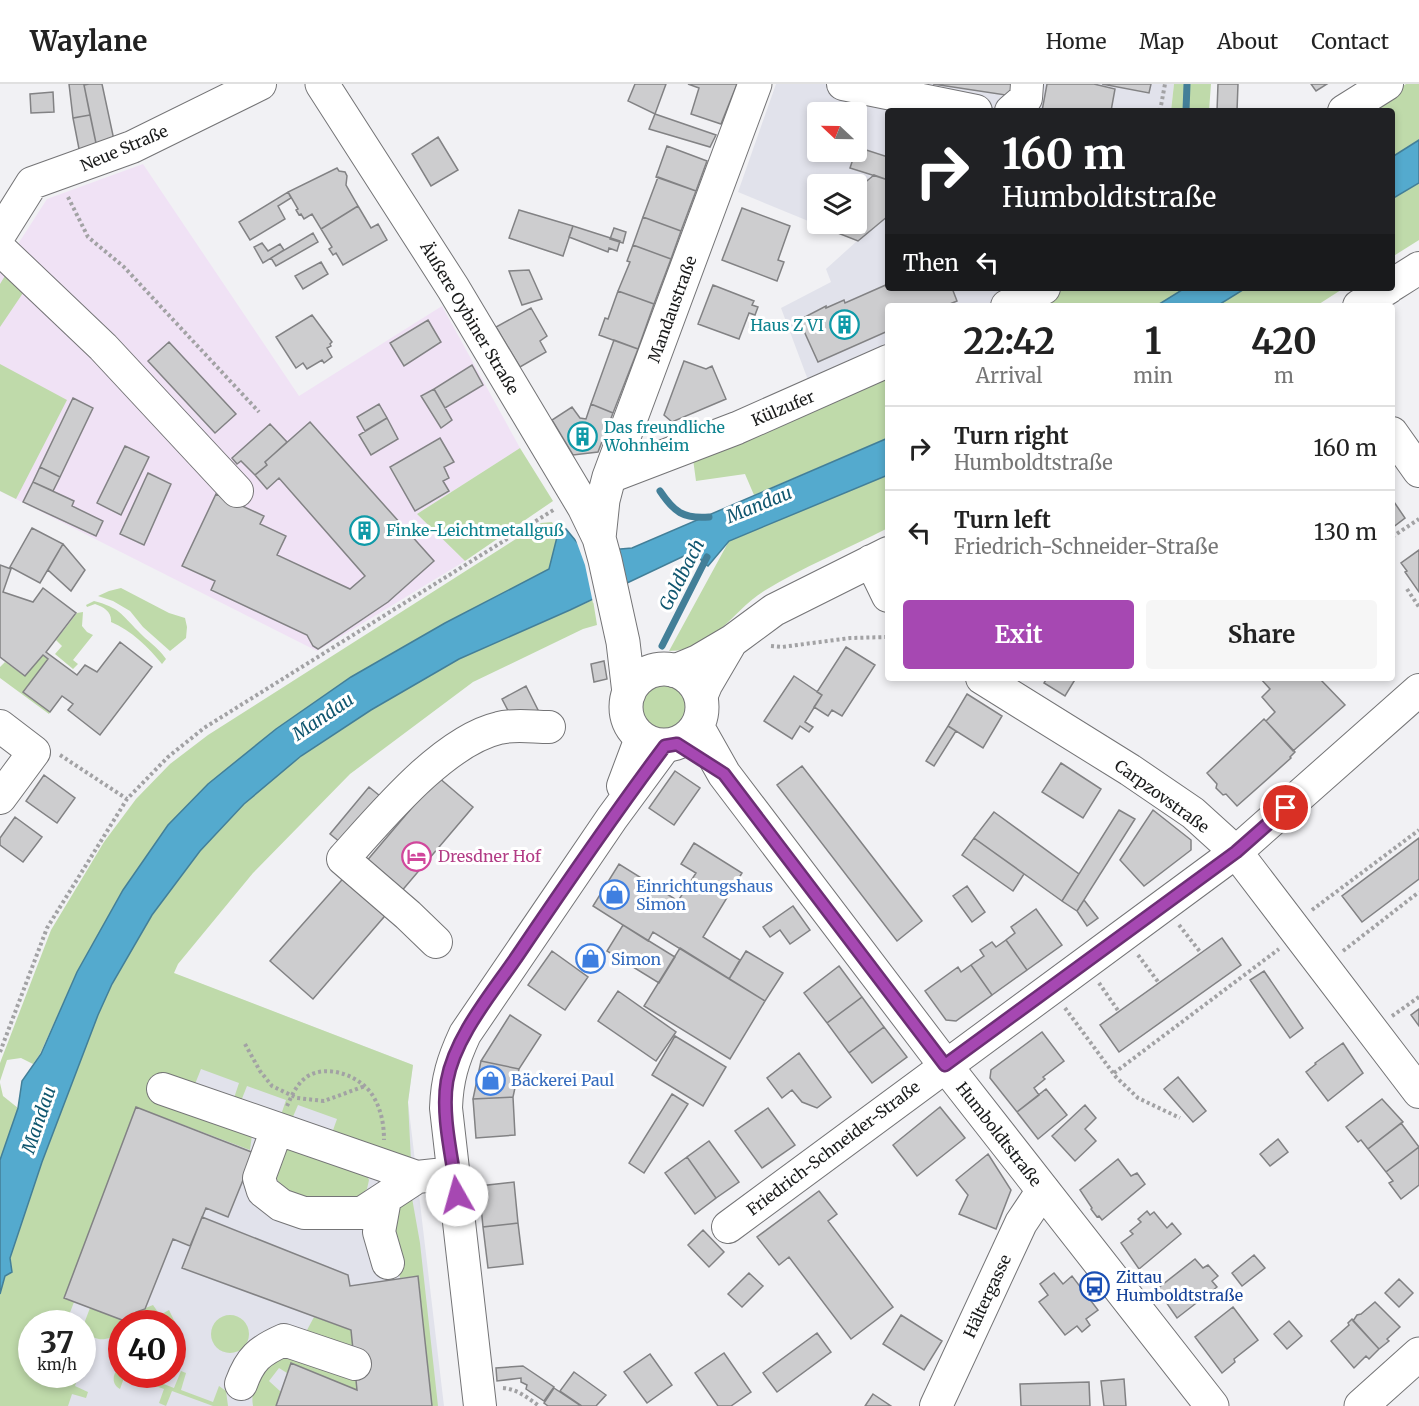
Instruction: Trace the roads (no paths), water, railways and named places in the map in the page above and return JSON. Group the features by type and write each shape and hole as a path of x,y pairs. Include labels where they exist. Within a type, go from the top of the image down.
{"main road":[{"name":"Äußere Oybiner Straße","path":"322,84 453,288 593,495"},
{"name":"Mandaustraße","path":"629,693 623,642 602,549 593,495 755,84"},
{"path":"623,642 666,670 692,681 676,730 634,731 627,714 629,693 642,676 666,670"},
{"name":"Humboldtstraße","path":"676,730 724,774 945,1065 1212,1406"},
{"path":"1361,1406 1419,1354"}],"street":[{"name":"Neue Straße","path":"3,221 32,183 132,147 260,84"},
{"path":"843,84 961,108"},
{"path":"1014,108 1026,98 1027,84"},
{"path":"1349,108 1387,84"},
{"path":"0,249 103,347 237,491"},
{"path":"1395,283 1419,268"},
{"path":"1013,303 1038,291"},
{"path":"1364,303 1383,291"},
{"name":"Külzufer","path":"593,495 885,362"},
{"path":"1395,437 1419,471"},
{"path":"479,1398 446,1108 447,1082 453,1059 465,1034 706,685 747,643 774,610 880,557 885,581"},
{"path":"666,670 747,643"},
{"name":"Carpzovstraße","path":"987,681 1130,770 1193,813 1236,852 1419,1092"},
{"name":"Friedrich-Schneider-Straße","path":"728,1227 1236,852 1419,690"},
{"path":"0,726 34,752 3,788"},
{"path":"436,942 343,859 399,797 447,754 476,735 501,727 549,727"},
{"path":"163,1089 417,1178"},
{"path":"277,1129 259,1178 263,1191 281,1205 304,1213 362,1213 417,1178 454,1173"},
{"name":"Hältergasse","path":"936,1406 1021,1223 1044,1190"},
{"path":"385,1199 379,1232 388,1263"},
{"path":"242,1384 247,1367 263,1349 284,1340 355,1364"}],"water":[{"path":"1419,140 1419,183 1395,197 1395,155"},
{"path":"1180,291 1241,291 1222,303 1161,303"},
{"name":"Mandau","path":"885,439 885,476 729,541 708,566 703,563 697,553 684,556 459,659 371,710 301,756 244,804 200,851 152,915 112,984 42,1162 10,1258 12,1272 5,1276 0,1294 0,1160 18,1108 22,1081 41,1054 77,972 123,890 168,825 208,784 276,729 351,677 445,623 549,569 558,533 566,529 585,552 632,548"}],"waterway":[{"path":"1186,108 1187,84"},
{"path":"660,491 680,513 692,517 709,517"},
{"name":"Goldbach","path":"662,646 707,557"}],"place":[{"name":"Haus Z VI","path":"845,325"},
{"name":"Das freundliche Wohnheim","path":"583,436"},
{"name":"Finke-Leichtmetallguß","path":"365,530"},
{"name":"Dresdner Hof","path":"417,856"},
{"name":"Einrichtungshaus Simon","path":"615,895"},
{"name":"Simon","path":"590,959"},
{"name":"Bäckerei Paul","path":"490,1080"},
{"name":"Zittau Humboldtstraße","path":"1095,1286"}]}
